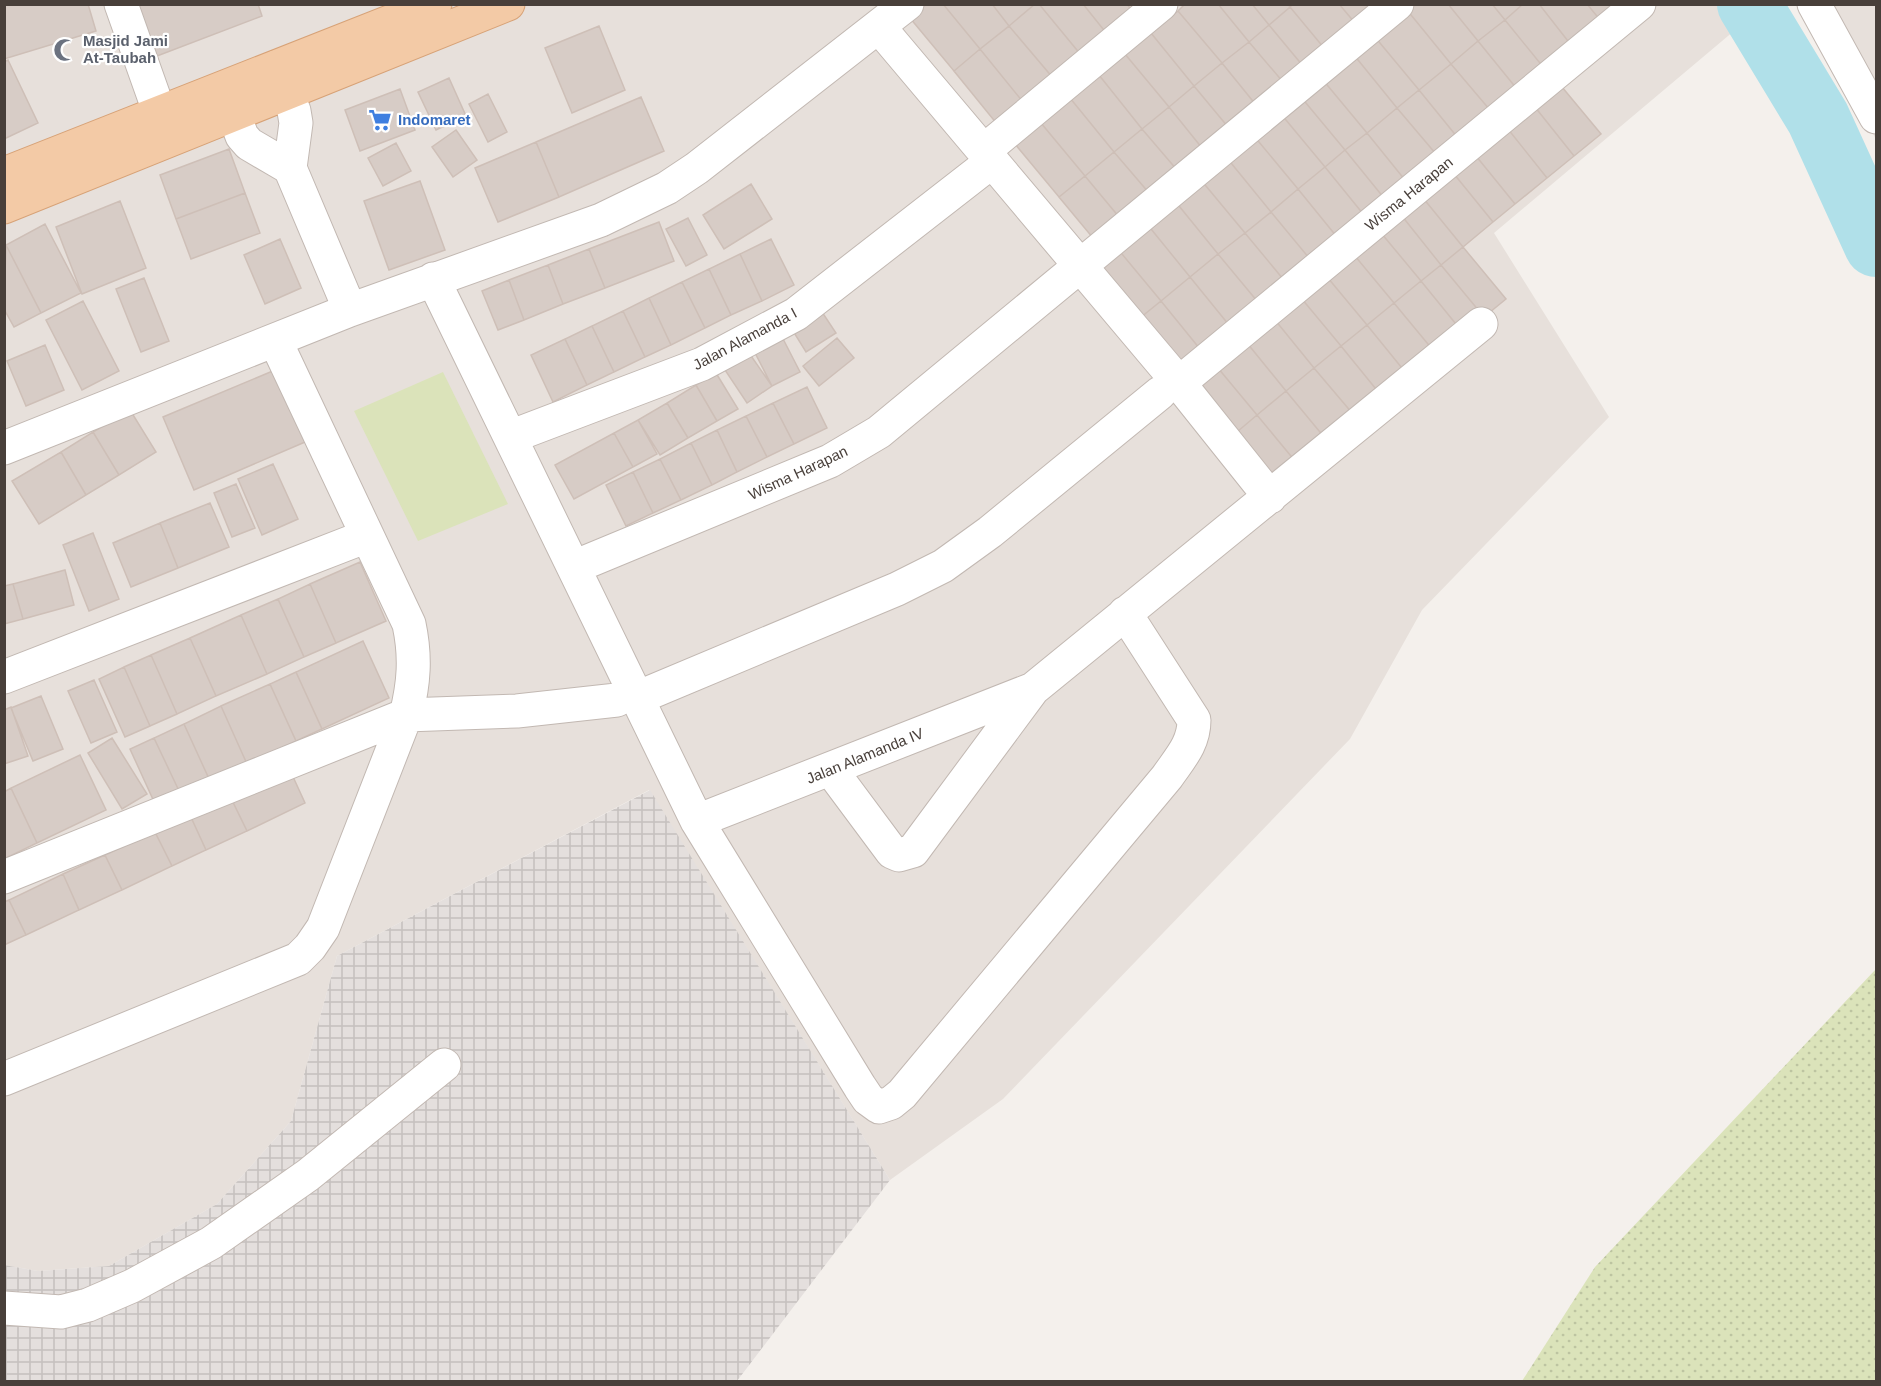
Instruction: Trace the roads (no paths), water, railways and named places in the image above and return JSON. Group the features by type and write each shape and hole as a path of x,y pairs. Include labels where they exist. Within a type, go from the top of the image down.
{"main road":[{"path":"282,80 435,4"},
{"path":"4,207 229,100 508,4"},
{"path":"4,174 159,111 229,100"}],"street":[{"path":"121,4 159,111"},
{"path":"4,448 350,310 601,220 667,188 875,31 907,4"},
{"path":"983,160 1161,4"},
{"name":"Wisma Harapan","path":"574,567 810,470 870,438 1075,272 1397,4"},
{"name":"Wisma Harapan","path":"406,715 517,711 627,699 877,598 943,566 990,532 1170,388 1639,4"},
{"path":"1815,4 1876,117"},
{"path":"875,31 1170,388 1262,504"},
{"path":"282,80 296,123 290,168 350,310"},
{"path":"229,100 242,136 249,144 290,168"},
{"name":"Jalan Alamanda I","path":"510,437 702,364 796,314 983,160"},
{"path":"433,279 574,567 627,699 698,821 860,1087 868,1099 879,1107 891,1103 909,1085 1167,777 1190,745 1194,734 1194,720 1125,613"},
{"path":"831,770 892,852 907,855 920,844 1033,688 1481,324"},
{"path":"4,1079 298,959 323,928 406,715 414,685 415,652 411,633 398,596 367,536 275,340"},
{"path":"4,677 367,536"},
{"name":"Jalan Alamanda IV","path":"698,821 1033,688"},
{"path":"4,878 406,715"},
{"path":"4,1308 61,1312 88,1305 132,1286 211,1243 308,1175 444,1065"}],"waterway":[{"path":"1749,4 1818,118 1876,245"}],"place":[{"name":"Masjid Jami At-Taubah","path":"65,50"},
{"name":"Indomaret","path":"380,120"}]}
